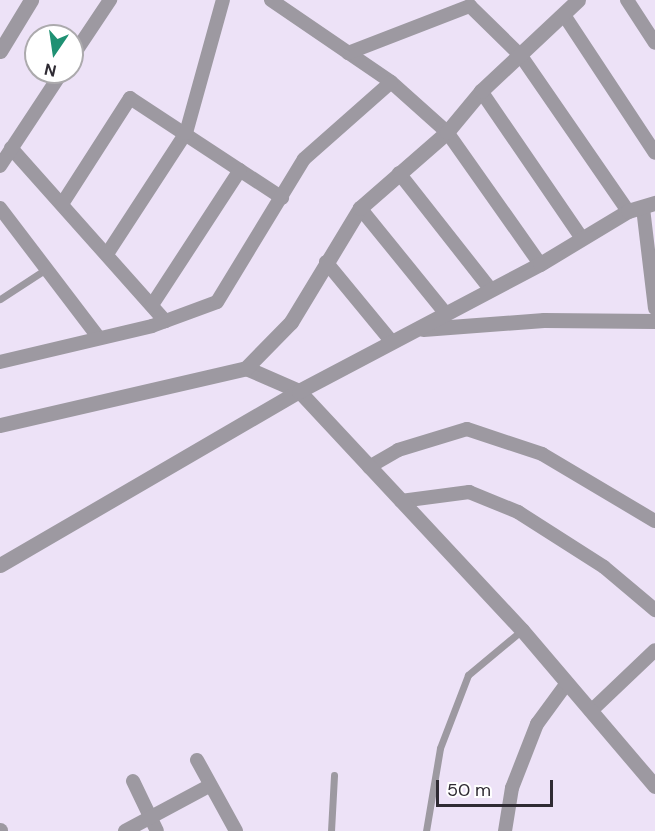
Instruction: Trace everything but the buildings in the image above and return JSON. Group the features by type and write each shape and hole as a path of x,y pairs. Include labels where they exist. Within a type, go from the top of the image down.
{"street":[{"path":"0,51 31,0"},
{"path":"84,39 110,0"},
{"path":"107,254 186,134 223,0"},
{"path":"271,0 391,82 447,132 540,264"},
{"path":"0,425 246,368 291,322 360,208 447,132 481,91 521,56 578,0"},
{"path":"627,0 655,44"},
{"path":"348,53 470,6 521,56 642,207 655,308"},
{"path":"564,15 655,153"},
{"path":"0,361 165,321 217,302 304,159 391,82"},
{"path":"0,166 54,84"},
{"path":"481,91 580,237"},
{"path":"62,204 130,98 282,198"},
{"path":"11,148 165,321"},
{"path":"152,305 240,170"},
{"path":"399,173 491,290"},
{"path":"0,565 299,391 540,264 580,237 642,207"},
{"path":"0,208 99,338"},
{"path":"360,208 446,314"},
{"path":"326,262 392,342"},
{"path":"417,329 544,320 655,321"},
{"path":"246,368 299,391 522,630 655,786"},
{"path":"369,467 398,450 467,429 542,454 655,521"},
{"path":"401,501 469,492 518,512 604,567 655,610"},
{"path":"591,711 655,650"},
{"path":"505,831 512,788 537,724 567,684"},
{"path":"197,760 209,786 236,831"},
{"path":"133,781 157,831"},
{"path":"124,831 209,786"}],"lane":[{"path":"0,298 46,268"},
{"path":"426,831 441,748 468,675 522,630"},
{"path":"331,831 334,775"}]}
